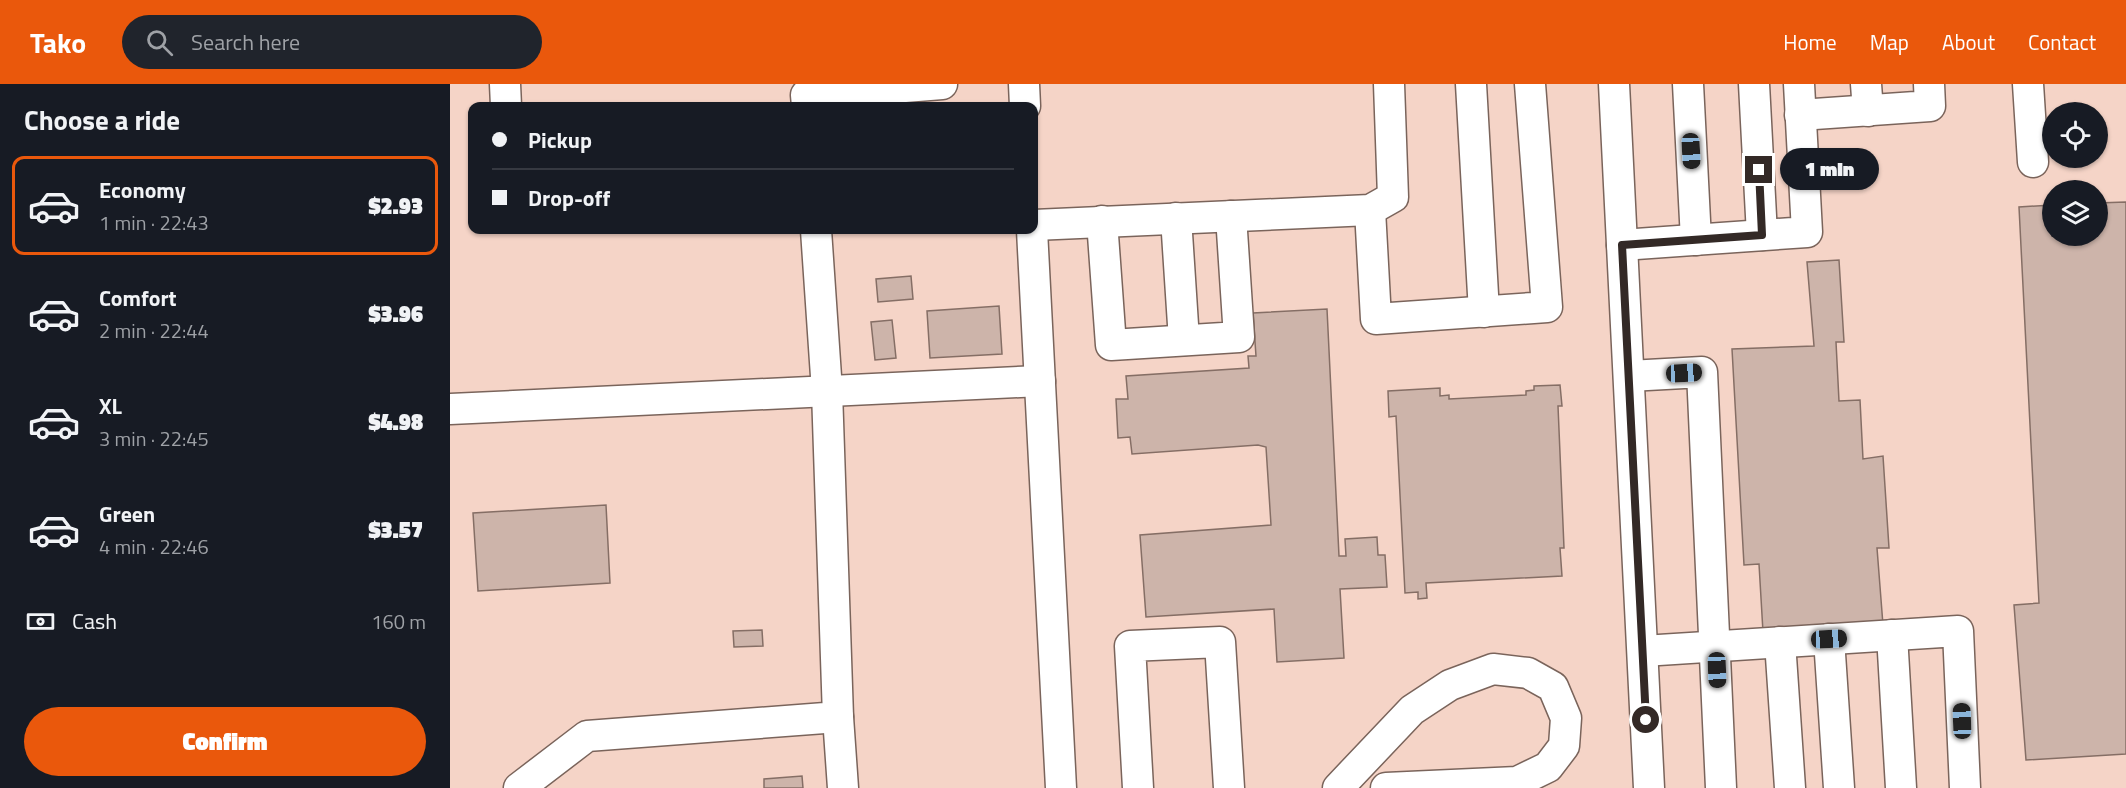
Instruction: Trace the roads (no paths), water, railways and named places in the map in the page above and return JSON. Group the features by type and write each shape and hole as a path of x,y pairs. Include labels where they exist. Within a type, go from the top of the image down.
{"lane":[{"path":"505,84 506,102"},
{"path":"807,102 806,95 942,84"},
{"path":"1024,84 1025,102"},
{"path":"1038,225 1370,210 1392,197 1389,84"},
{"path":"1471,84 1484,312"},
{"path":"1370,210 1376,318 1547,307 1530,84"},
{"path":"1614,84 1649,788"},
{"path":"1688,84 1696,240"},
{"path":"1754,84 1762,235"},
{"path":"1622,245 1807,232 1798,84"},
{"path":"2028,84 2032,162"},
{"path":"1800,115 1867,98 1930,95"},
{"path":"1102,221 1111,345 1239,337 1232,216"},
{"path":"1176,218 1184,340"},
{"path":"816,234 827,391 838,717 843,788"},
{"path":"1032,234 1061,788"},
{"path":"1629,376 1702,372 1721,788"},
{"path":"450,409 1040,381"},
{"path":"1643,651 1958,631 1965,788"},
{"path":"1892,635 1901,788"},
{"path":"1829,639 1839,788"},
{"path":"1138,788 1130,646 1220,642 1229,788"},
{"path":"1780,642 1790,788"},
{"path":"1338,788 1412,710 1450,685 1493,669 1528,673 1553,687 1566,718 1565,737 1564,746 1548,767 1517,782 1386,788"},
{"path":"519,788 587,736 838,717"}]}
